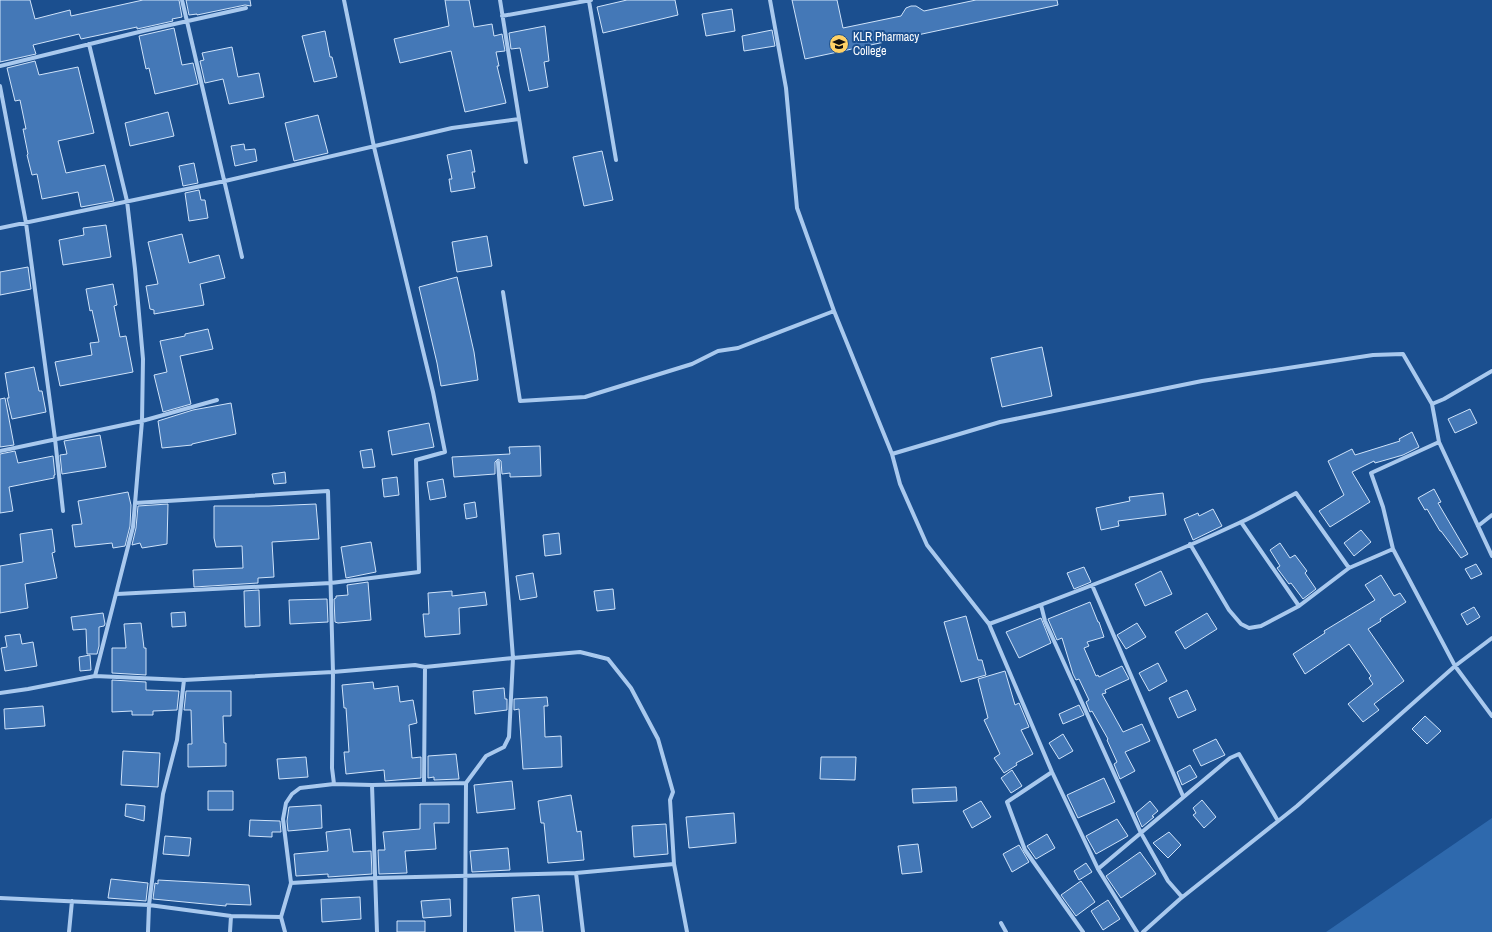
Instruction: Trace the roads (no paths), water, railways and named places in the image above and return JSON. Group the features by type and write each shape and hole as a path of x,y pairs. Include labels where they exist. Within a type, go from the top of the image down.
{"street":[{"path":"182,0 242,257"},
{"path":"117,594 331,583 420,572 416,460 445,452 431,385 374,146 344,0"},
{"path":"500,0 526,162"},
{"path":"502,16 590,0 616,160"},
{"path":"770,0 786,88 797,208 834,311 892,454 900,484 928,545 989,624 1052,772 1098,869 1137,932"},
{"path":"0,66 246,8"},
{"path":"89,44 127,201 135,269 142,358 142,421 133,527 96,676"},
{"path":"0,86 26,223 55,439 63,511"},
{"path":"0,228 225,181 452,128 519,119"},
{"path":"503,292 520,401 585,397 692,364 718,351 738,348 834,311"},
{"path":"892,454 1000,422 1202,380 1374,354 1403,354 1432,404 1439,442 1492,556"},
{"path":"1432,404 1444,399 1492,371"},
{"path":"0,451 142,421 217,400"},
{"path":"1439,442 1371,473 1383,507 1392,550 1455,666 1492,716"},
{"path":"465,932 466,783 486,756 504,747 509,737 513,658 498,462"},
{"path":"135,503 328,491 333,672 332,768 334,784"},
{"path":"989,624 1092,585 1190,544 1241,522 1296,493 1349,568"},
{"path":"1478,526 1492,515"},
{"path":"1241,522 1300,606"},
{"path":"1190,544 1229,610 1241,624 1249,628 1261,626 1300,606 1349,568 1392,550"},
{"path":"1092,585 1183,796"},
{"path":"1041,605 1045,621 1141,832 1168,881 1182,897"},
{"path":"1142,932 1182,897 1297,806 1455,666 1492,638"},
{"path":"0,693 96,676 184,680 333,672 415,665 425,667 580,652 608,660 631,688 658,738 673,792 670,800 674,864 687,932"},
{"path":"424,784 425,667"},
{"path":"148,932 149,905 163,794 177,740 184,680"},
{"path":"1098,869 1183,796 1230,758 1239,754 1278,821"},
{"path":"1052,772 1007,802 1025,850 1083,932"},
{"path":"286,932 281,918 291,882 284,819 286,803 292,794 300,788 334,784 372,785 466,783"},
{"path":"372,785 377,932"},
{"path":"291,882 465,875 576,873 674,864"},
{"path":"576,873 583,932"},
{"path":"0,898 149,905 231,916 281,918"},
{"path":"69,932 72,901"},
{"path":"230,932 231,916"},
{"path":"1001,923 1006,932"}],"place":[{"name":"KLR Pharmacy College","path":"839,44"}]}
